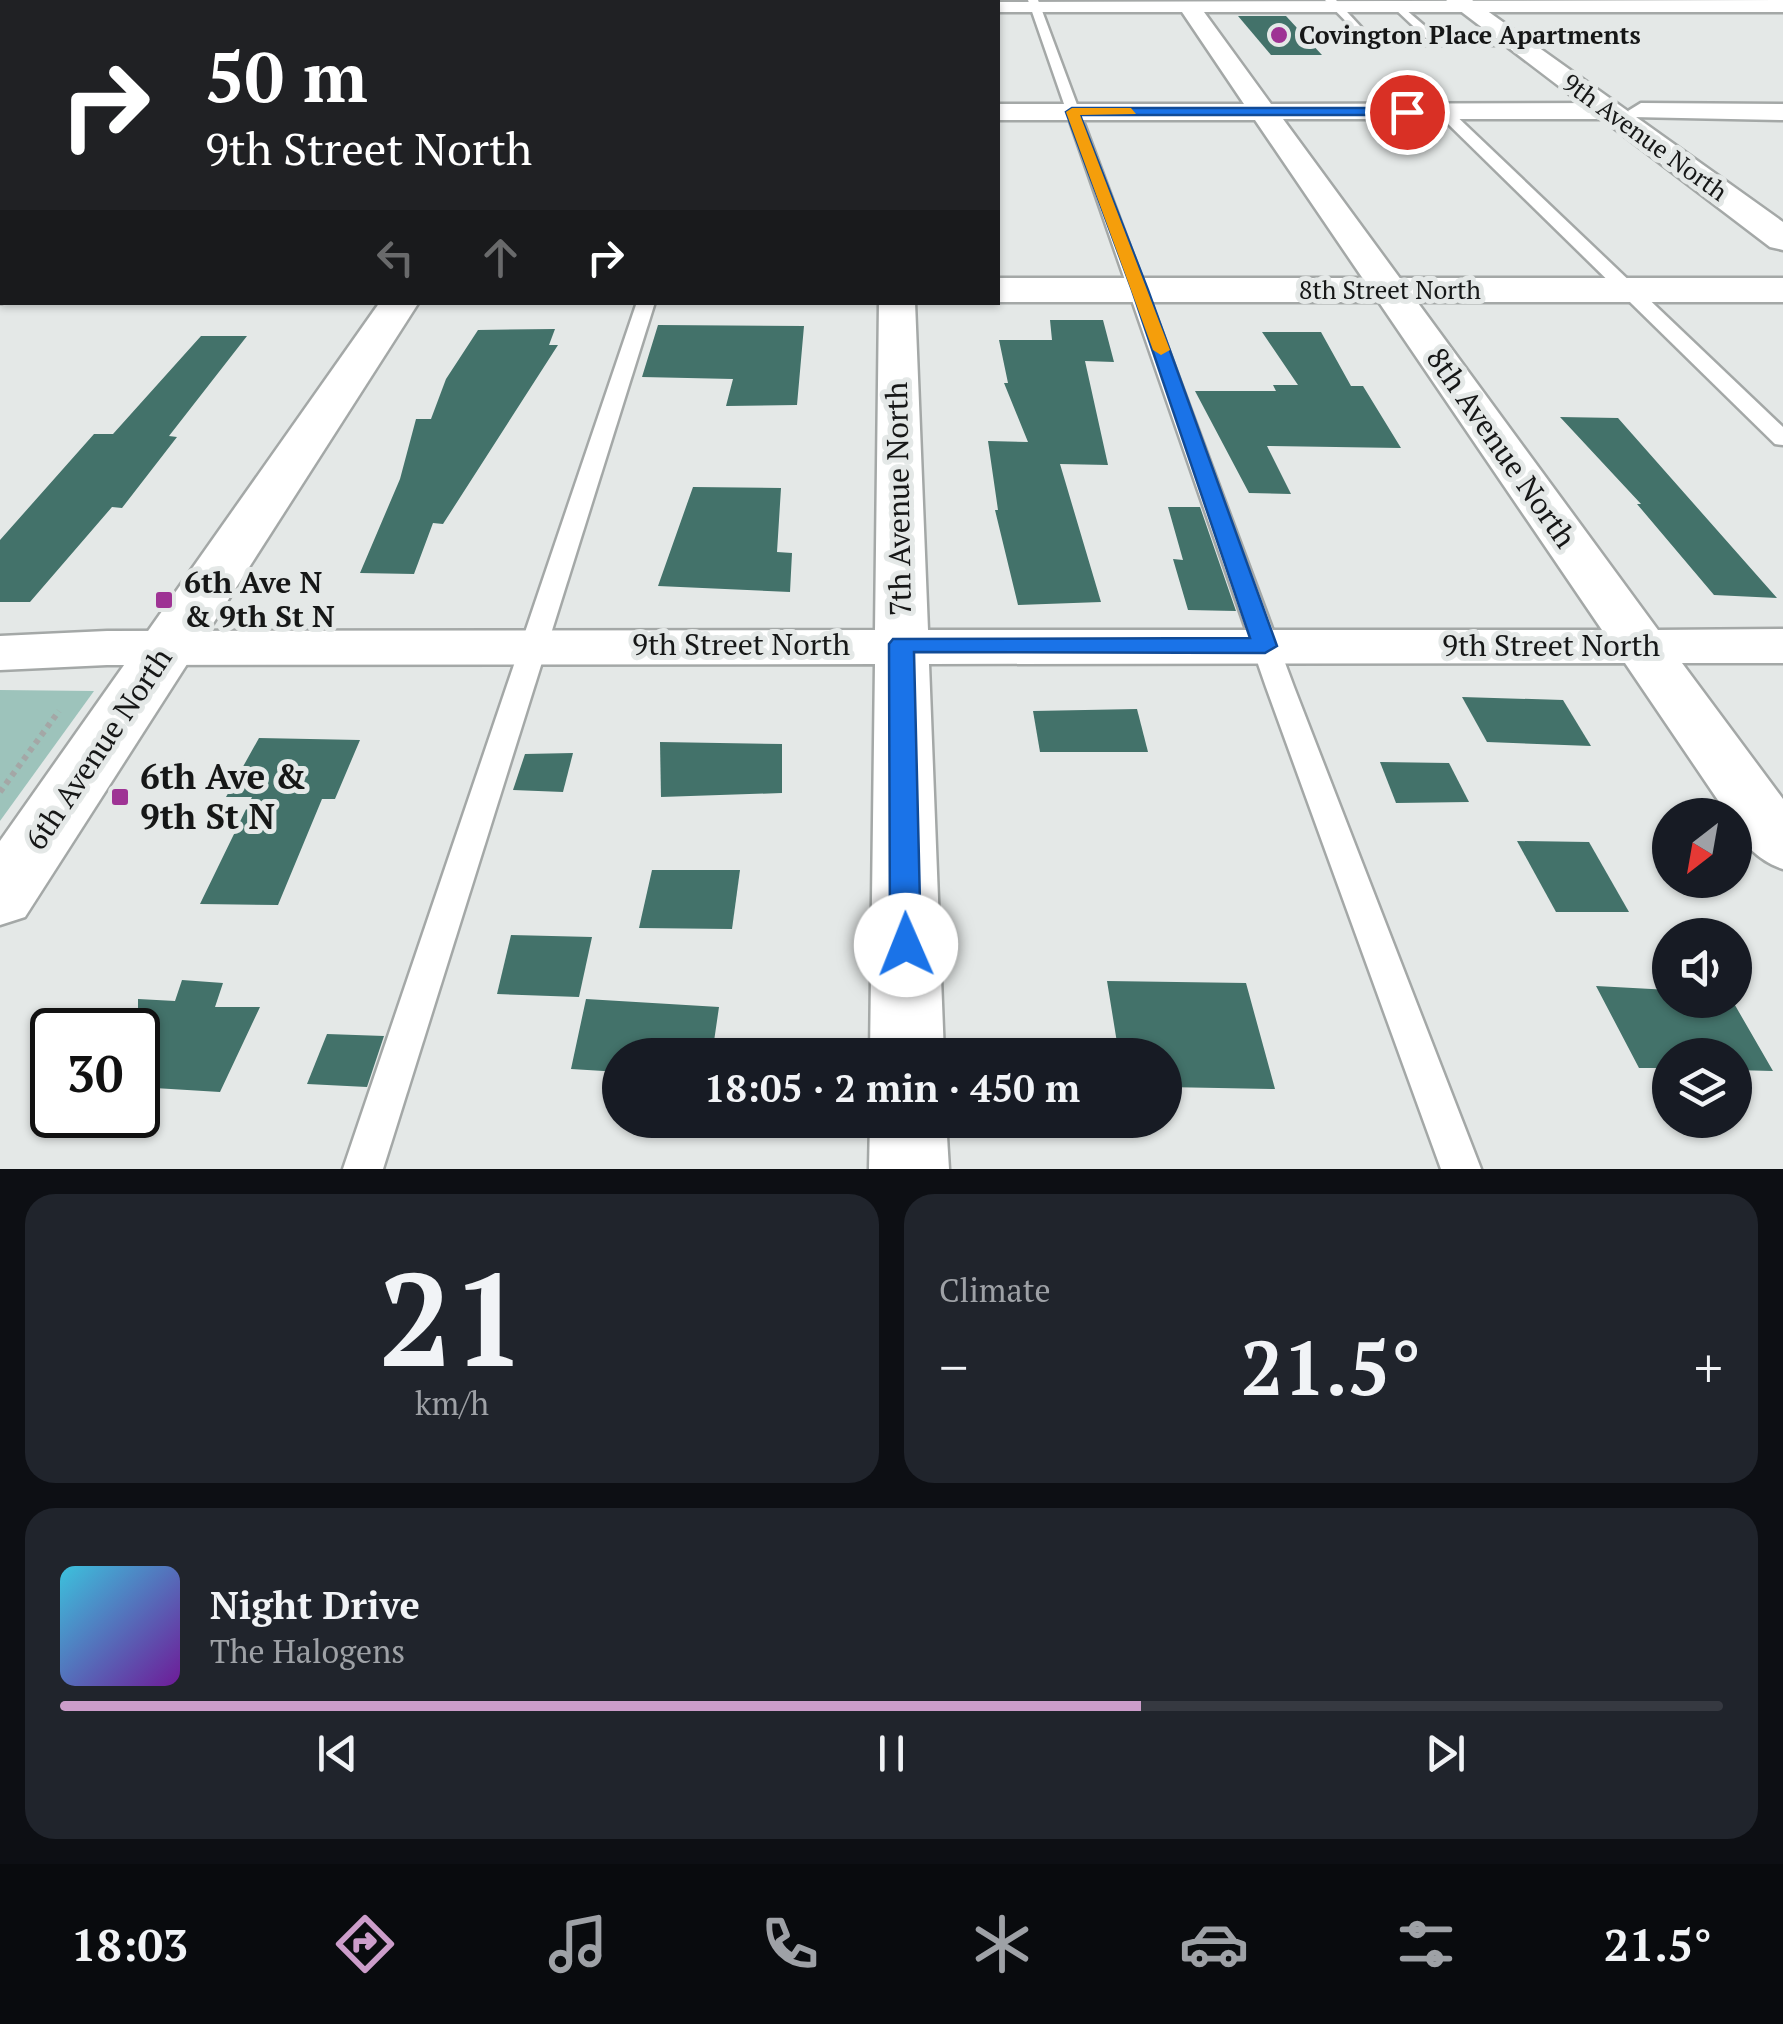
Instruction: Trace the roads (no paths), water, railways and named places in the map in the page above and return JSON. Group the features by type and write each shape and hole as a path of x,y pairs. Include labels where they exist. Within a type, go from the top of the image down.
{"main road":[{"name":"9th Avenue North","path":"1475,3 1515,42 1783,210"},
{"name":"9th Avenue North","path":"1475,3 1626,111 1783,239"},
{"name":"8th Street North","path":"1000,290 1783,290"},
{"name":"6th Avenue North","path":"0,896 398,305"}],"street":[{"name":"8th Avenue North","path":"1186,3 1783,846"},
{"path":"1000,6 1773,6"},
{"path":"1000,112 1783,112"},
{"name":"7th Avenue North","path":"897,305 907,1038"},
{"name":"9th Street North","path":"0,653 167,648 902,644 1783,646"},
{"path":"908,1138 909,1169"}],"lane":[{"path":"1034,3 1265,646 1461,1169"},
{"path":"1334,3 1366,48 1437,42 1515,42"},
{"path":"1398,6 1437,42"},
{"path":"1444,112 1783,438"},
{"path":"363,1169 645,305"}],"place":[{"name":"Covington Place Apartments","path":"1279,35"},
{"name":"6th Ave N & 9th St N","path":"164,600"},
{"name":"6th Ave & 9th St N","path":"120,797"}]}
